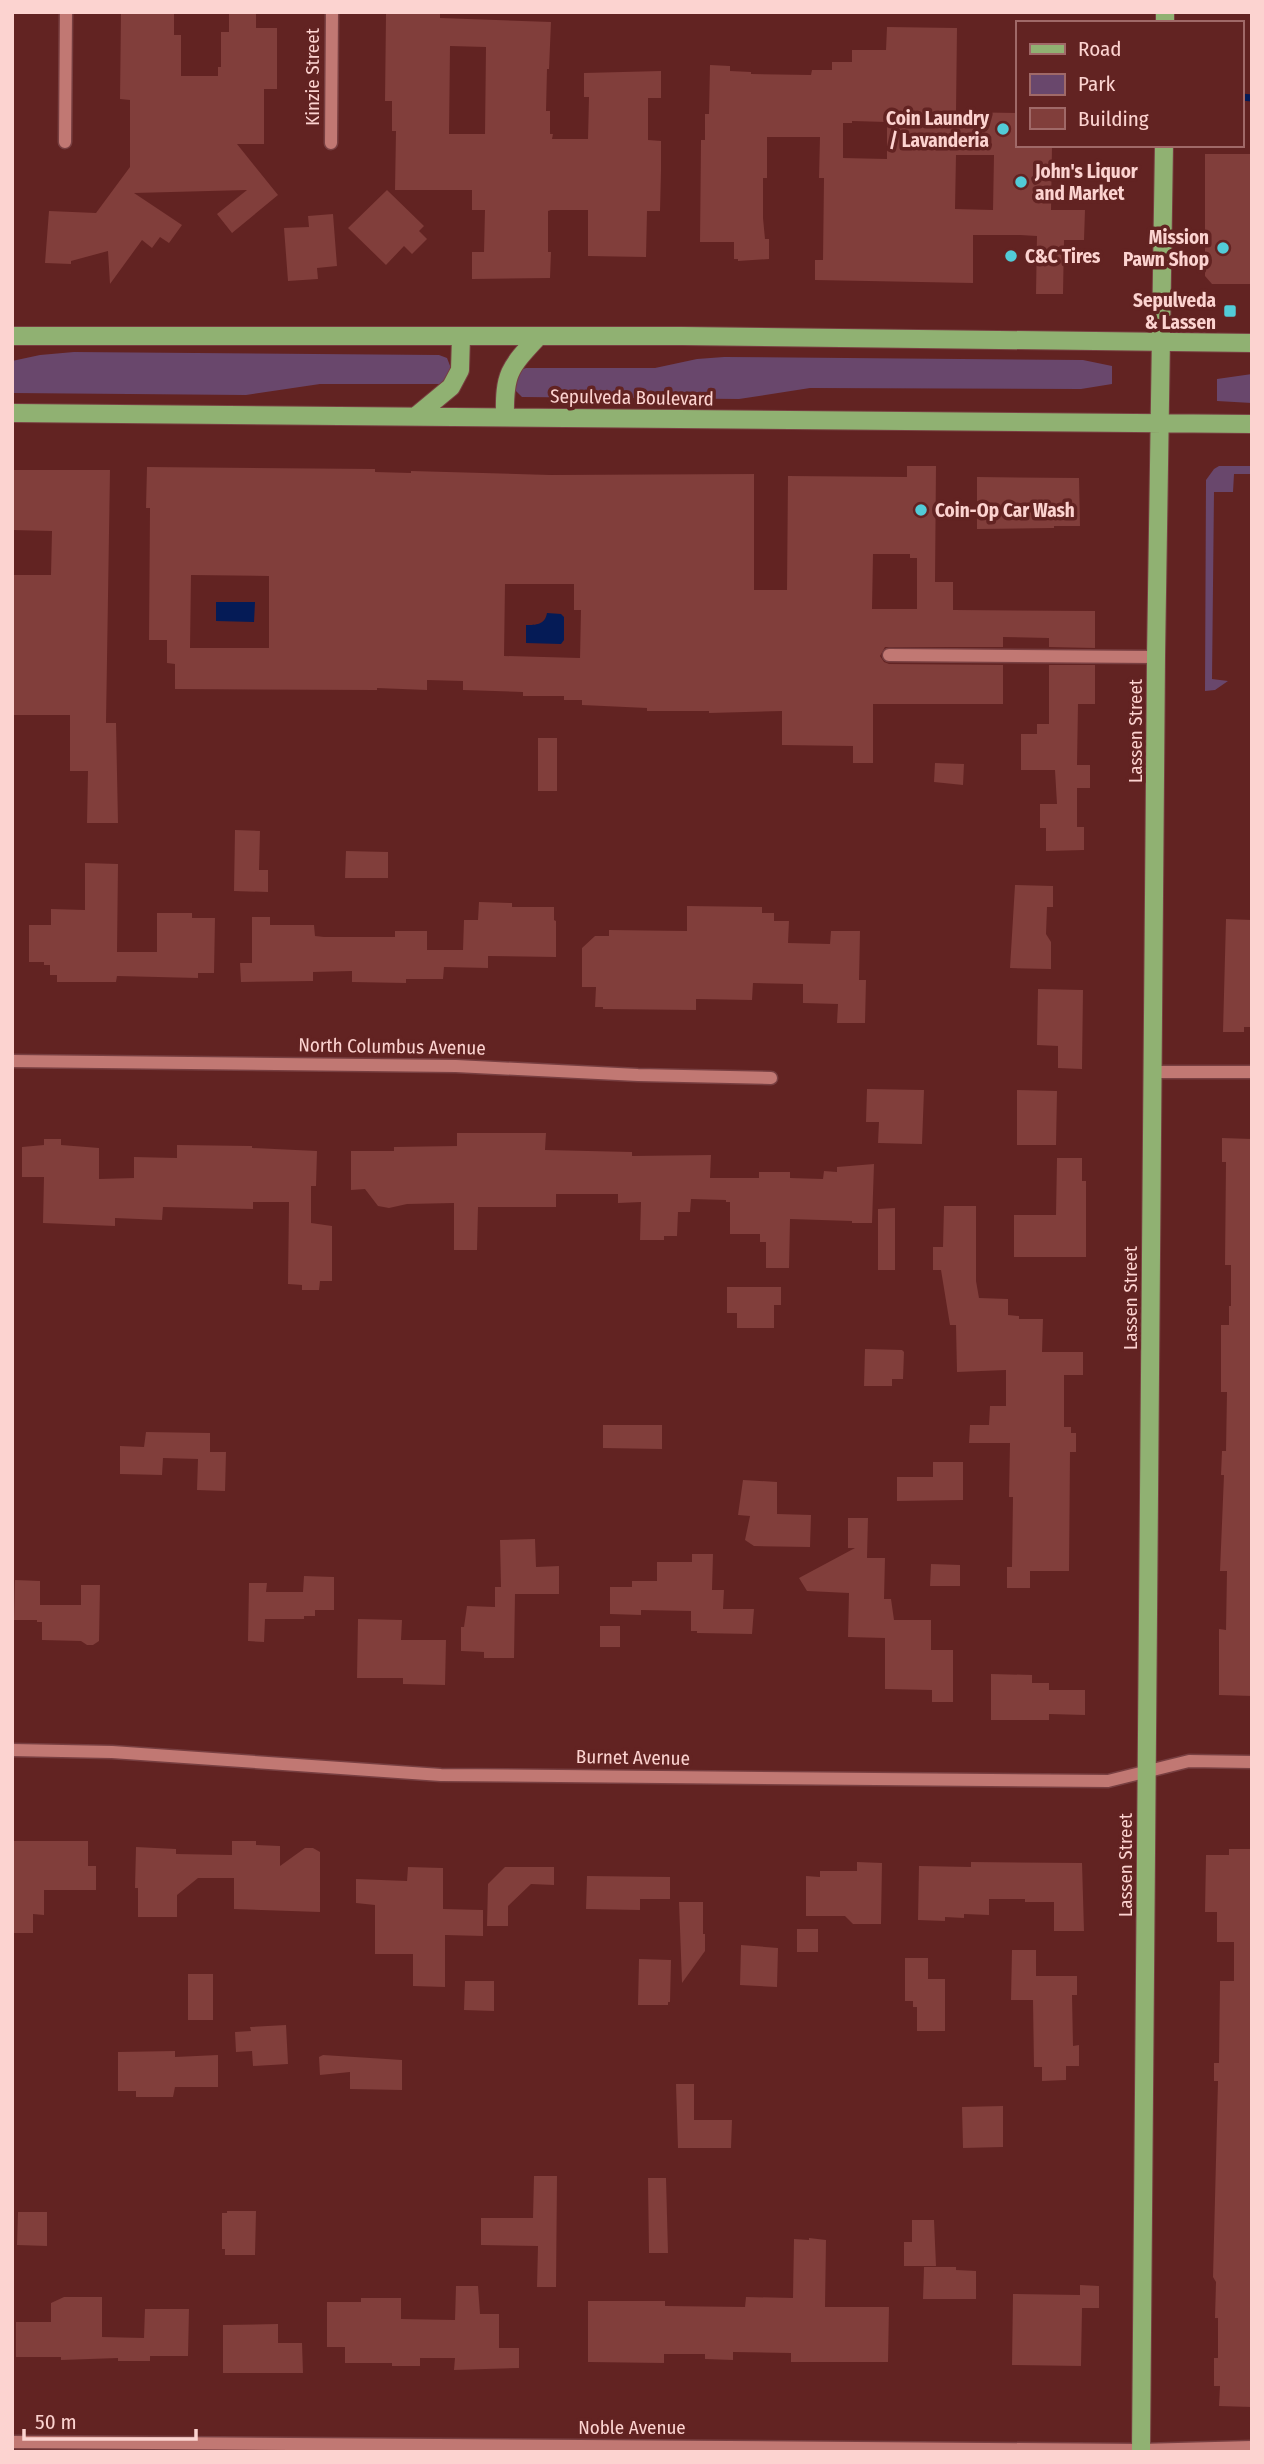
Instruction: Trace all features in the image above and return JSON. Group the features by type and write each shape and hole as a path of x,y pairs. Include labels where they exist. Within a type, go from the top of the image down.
{"main road":[{"name":"Lassen Street","path":"1141,2451 1156,657 1164,147"},
{"path":"12,336 682,336 1252,343"},
{"path":"416,416 451,387 460,370 461,337"},
{"path":"505,417 505,388 512,364 538,337"},
{"name":"Sepulveda Boulevard","path":"12,413 1252,424"}],"street":[{"path":"65,142 66,12"},
{"name":"Kinzie Street","path":"331,143 332,12"},
{"path":"889,655 1156,657"},
{"name":"North Columbus Avenue","path":"12,1061 456,1066 771,1078"},
{"path":"1153,1072 1252,1072"},
{"name":"Burnet Avenue","path":"12,1750 111,1752 441,1775 1108,1781 1189,1761 1252,1762"},
{"name":"Noble Avenue","path":"12,2442 1141,2451 1252,2447"}],"green space":[{"path":"74,352 439,355 447,358 452,371 445,383 441,384 320,384 246,395 12,393 12,361"},
{"path":"697,359 1083,360 1112,366 1112,384 1081,389 810,388 739,399 522,397 513,388 520,370 526,368 655,368"},
{"path":"1252,374 1252,403 1217,401 1217,379"},
{"path":"1219,466 1252,466 1252,474 1234,474 1233,492 1214,492 1212,679 1228,681 1215,690 1205,691 1206,480"}],"shaded area":[{"path":"216,602 255,602 254,622 216,621"},
{"path":"547,613 561,614 564,617 564,640 561,644 526,643 526,625 542,622"}],"building":[{"path":"121,12 174,12 174,35 181,35 181,76 218,76 218,67 221,67 221,32 229,32 229,13 256,13 256,28 277,28 277,89 264,89 264,144 237,144 278,195 232,233 217,214 247,190 134,193 182,225 169,243 160,237 152,248 142,240 110,284 108,251 71,261 71,264 45,263 49,211 96,213 130,167 130,100 120,99"},
{"path":"386,14 440,14 440,18 551,22 546,111 550,111 552,139 588,139 589,97 584,97 584,73 661,71 661,98 648,98 648,140 661,141 661,171 660,211 647,211 646,257 588,256 588,210 551,210 548,211 550,278 472,279 472,252 484,252 485,210 472,210 472,190 395,190 396,131 392,131 392,101 385,101","holes":["450,46 486,47 485,134 449,134"]},
{"path":"887,27 957,28 956,112 1016,113 1016,147 1052,147 1051,210 1085,210 1084,240 1064,240 1063,294 1036,294 1037,236 1020,235 973,235 973,283 815,280 815,260 823,260 824,178 819,178 820,137 767,137 763,218 765,239 769,239 769,259 738,261 734,259 734,242 700,242 701,140 705,140 705,114 709,114 710,65 730,66 730,71 751,74 811,75 812,70 832,70 832,62 852,62 852,50 886,50","holes":["887,122 887,159 843,158 843,123","956,155 994,155 993,210 955,209"]},
{"path":"1205,154 1252,154 1252,284 1212,284 1205,276"},
{"path":"387,190 424,226 419,231 427,239 412,254 404,246 386,265 348,228"},
{"path":"333,214 337,266 317,268 318,279 288,281 284,228 309,227 308,216"},
{"path":"907,466 936,466 935,582 953,582 953,610 1095,611 1095,648 1049,647 1049,638 1003,637 1003,647 885,647 880,656 889,664 1003,665 1003,704 873,704 873,763 853,763 853,746 782,745 782,711 709,713 582,705 582,700 564,700 564,696 523,696 523,692 463,690 463,681 427,680 427,690 175,689 175,664 167,663 167,640 149,640 150,508 146,508 147,467 375,469 375,472 550,475 754,474 754,590 787,590 788,476 907,477","holes":["873,554 910,554 910,558 917,558 917,609 872,609","191,575 269,576 269,648 190,648","505,584 574,584 574,610 581,610 580,658 504,656"]},
{"path":"12,470 110,470 106,723 116,723 118,823 87,823 88,771 70,771 70,715 12,715 12,575 51,575 52,531 12,530"},
{"path":"977,477 1079,478 1080,526 977,529"},
{"path":"1049,665 1095,665 1095,704 1078,704 1077,765 1090,765 1090,788 1077,788 1077,827 1084,827 1084,850 1046,851 1046,828 1040,828 1040,804 1057,804 1055,770 1021,770 1021,734 1037,734 1037,724 1049,724"},
{"path":"538,738 557,738 557,791 538,791"},
{"path":"935,763 964,764 963,785 934,782"},
{"path":"235,830 260,831 259,870 268,870 268,892 234,891"},
{"path":"346,851 388,852 388,878 345,878"},
{"path":"85,863 118,864 117,952 157,952 157,913 192,913 192,918 215,918 214,973 198,973 198,978 117,976 116,982 57,982 57,975 50,975 50,965 44,965 44,962 29,962 29,925 51,925 51,909 85,910"},
{"path":"1015,885 1053,886 1053,907 1047,907 1046,934 1051,942 1051,969 1010,968"},
{"path":"479,902 512,903 512,907 554,907 556,957 488,956 488,968 444,967 443,979 406,979 406,983 352,982 352,971 313,972 313,981 241,982 240,963 252,963 252,917 270,917 270,925 314,925 315,936 324,937 395,937 395,931 427,931 427,950 463,950 464,920 478,920"},
{"path":"687,906 762,907 762,913 774,913 774,921 789,921 788,943 830,944 831,931 860,931 859,980 866,980 865,1023 837,1023 838,1004 803,1003 803,984 753,983 752,1000 696,999 696,1010 595,1007 596,987 582,987 582,948 595,936 609,936 609,930 687,931"},
{"path":"1226,919 1252,920 1252,1027 1244,1027 1244,1032 1223,1032"},
{"path":"1038,989 1083,990 1082,1069 1058,1068 1058,1046 1037,1045"},
{"path":"867,1089 924,1090 922,1144 878,1143 879,1122 866,1122"},
{"path":"1017,1090 1057,1091 1056,1145 1017,1145"},
{"path":"457,1133 546,1133 545,1150 632,1152 632,1156 711,1155 710,1178 759,1178 759,1172 790,1172 790,1178 823,1179 824,1171 837,1172 837,1167 874,1164 872,1223 790,1219 789,1268 766,1268 766,1242 760,1242 760,1234 730,1234 730,1202 726,1200 691,1199 690,1212 678,1212 677,1236 664,1236 664,1240 640,1240 641,1202 618,1203 618,1194 556,1194 556,1207 478,1207 477,1250 454,1250 454,1203 407,1204 389,1208 378,1206 365,1189 351,1190 351,1151 457,1146"},
{"path":"1222,1138 1252,1139 1252,1696 1219,1695 1219,1629 1226,1630 1227,1571 1220,1571 1224,1475 1221,1475 1222,1451 1226,1451 1227,1392 1221,1392 1221,1325 1229,1325 1231,1306 1231,1265 1225,1265 1226,1162 1222,1162"},
{"path":"44,1139 61,1139 61,1145 99,1148 99,1179 134,1178 134,1157 177,1158 177,1145 252,1146 317,1151 316,1186 311,1186 311,1223 332,1226 332,1281 320,1281 319,1290 302,1290 302,1285 288,1284 289,1202 253,1202 253,1209 163,1207 162,1220 115,1218 115,1226 43,1223 44,1177 22,1177 22,1147 44,1145"},
{"path":"1057,1158 1082,1158 1082,1181 1086,1181 1086,1257 1014,1257 1014,1215 1056,1215"},
{"path":"944,1206 976,1206 976,1281 979,1298 1008,1299 1008,1315 1019,1316 1019,1319 1043,1319 1042,1352 1083,1352 1083,1375 1064,1375 1064,1427 1071,1427 1071,1433 1076,1433 1076,1452 1070,1452 1069,1571 1030,1571 1030,1588 1007,1588 1007,1567 1012,1567 1013,1497 1009,1497 1010,1443 969,1443 970,1425 989,1425 990,1406 1006,1406 1006,1370 957,1372 956,1325 950,1325 941,1270 933,1270 933,1247 943,1247"},
{"path":"895,1208 895,1270 878,1270 878,1209"},
{"path":"727,1287 781,1287 781,1305 774,1305 774,1328 737,1328 737,1313 727,1313"},
{"path":"865,1349 902,1350 903,1379 892,1379 892,1386 864,1386"},
{"path":"603,1425 662,1425 662,1449 603,1448"},
{"path":"146,1432 210,1433 210,1452 226,1452 225,1491 197,1490 198,1459 163,1458 162,1475 120,1474 120,1446 144,1447"},
{"path":"933,1462 963,1462 963,1500 897,1501 897,1477 933,1477"},
{"path":"743,1480 777,1482 777,1514 811,1515 810,1547 754,1546 745,1540 750,1516 738,1515"},
{"path":"848,1518 868,1518 867,1558 885,1558 884,1599 891,1599 894,1620 931,1620 931,1650 953,1650 953,1702 932,1702 932,1690 885,1689 885,1638 848,1637 849,1593 807,1591 799,1578 855,1548 848,1548"},
{"path":"535,1539 536,1567 559,1566 559,1594 515,1594 514,1658 484,1658 484,1652 461,1651 461,1627 464,1627 467,1606 495,1607 495,1587 501,1587 500,1540"},
{"path":"692,1554 713,1554 712,1590 724,1590 723,1609 754,1609 752,1634 691,1631 691,1611 641,1610 641,1615 610,1614 610,1587 632,1587 632,1581 657,1581 657,1562 692,1562"},
{"path":"931,1564 960,1565 960,1586 930,1586"},
{"path":"304,1576 334,1577 334,1610 315,1610 315,1616 304,1616 304,1619 265,1619 264,1642 248,1641 249,1583 267,1583 266,1592 303,1592"},
{"path":"15,1580 40,1581 40,1605 81,1605 81,1585 100,1585 99,1641 87,1645 81,1641 42,1640 42,1622 14,1620"},
{"path":"358,1619 402,1620 401,1640 446,1640 445,1685 403,1684 403,1678 357,1678"},
{"path":"600,1626 620,1626 620,1647 600,1647"},
{"path":"991,1674 1032,1675 1032,1683 1049,1683 1049,1690 1085,1690 1085,1715 1049,1714 1049,1720 991,1720"},
{"path":"12,1841 88,1841 88,1866 96,1866 96,1890 44,1890 44,1915 33,1914 33,1933 12,1933"},
{"path":"232,1841 256,1841 256,1845 280,1846 280,1866 305,1848 320,1852 320,1912 234,1909 234,1878 198,1878 177,1895 177,1917 138,1917 138,1888 135,1888 136,1847 176,1849 176,1854 232,1855"},
{"path":"1229,1849 1252,1849 1252,2407 1219,2406 1220,2386 1214,2386 1214,2358 1218,2358 1216,2282 1213,2277 1218,2081 1214,2081 1214,2063 1219,2063 1220,1981 1234,1981 1234,1942 1217,1942 1217,1912 1205,1912 1206,1855 1229,1855"},
{"path":"857,1862 882,1863 881,1924 853,1924 845,1916 806,1916 806,1876 820,1877 820,1871 857,1871"},
{"path":"971,1862 1082,1863 1084,1931 1054,1931 1054,1902 1025,1902 1025,1899 989,1899 989,1915 964,1914 964,1918 945,1917 945,1921 918,1920 919,1866 971,1867"},
{"path":"408,1867 443,1868 443,1909 483,1910 483,1936 445,1935 445,1987 413,1986 413,1954 375,1954 375,1905 356,1903 356,1879 407,1881"},
{"path":"505,1867 554,1867 554,1885 531,1884 508,1906 508,1926 487,1926 488,1884"},
{"path":"587,1876 670,1877 670,1899 640,1899 640,1910 586,1909"},
{"path":"679,1902 703,1902 705,1934 705,1951 682,1983"},
{"path":"797,1929 818,1929 818,1952 797,1952"},
{"path":"741,1945 778,1948 777,1987 740,1985"},
{"path":"1012,1950 1036,1950 1036,1976 1077,1976 1077,1995 1072,1995 1073,2046 1079,2045 1079,2066 1066,2066 1066,2080 1042,2081 1042,2067 1034,2067 1033,2000 1011,2000"},
{"path":"905,1958 928,1958 928,1979 945,1979 945,2031 917,2031 917,2007 913,2007 913,2001 905,2001"},
{"path":"639,1959 671,1960 668,2005 638,2005"},
{"path":"188,1974 213,1974 213,2020 188,2020"},
{"path":"465,1981 494,1981 494,2011 464,2010"},
{"path":"286,2025 288,2064 253,2066 252,2051 236,2052 235,2032 251,2031 250,2027"},
{"path":"175,2051 175,2057 218,2055 218,2087 175,2087 173,2097 136,2097 136,2091 118,2091 118,2052"},
{"path":"323,2055 402,2060 402,2090 350,2089 350,2072 320,2075 319,2057"},
{"path":"676,2084 694,2084 694,2120 732,2120 731,2148 678,2148"},
{"path":"1003,2106 1003,2147 963,2148 962,2107"},
{"path":"534,2176 557,2176 556,2287 537,2287 538,2246 481,2245 481,2218 533,2218"},
{"path":"648,2178 666,2178 668,2253 649,2253"},
{"path":"256,2211 255,2255 225,2255 225,2249 222,2249 222,2213"},
{"path":"18,2212 47,2212 47,2246 17,2245"},
{"path":"912,2220 934,2220 936,2266 904,2266 904,2242 912,2242"},
{"path":"794,2239 826,2240 825,2307 889,2307 888,2362 791,2362 791,2353 733,2352 733,2360 705,2359 705,2354 664,2354 664,2363 588,2362 588,2301 665,2301 665,2306 745,2307 746,2297 793,2298"},
{"path":"924,2267 956,2267 956,2270 976,2271 976,2299 923,2299"},
{"path":"1080,2285 1099,2286 1099,2308 1082,2308 1081,2366 1012,2365 1013,2294 1080,2295"},
{"path":"456,2286 478,2286 480,2314 499,2314 499,2348 519,2348 519,2368 454,2370 455,2358 420,2358 420,2366 345,2363 345,2347 327,2347 327,2302 361,2302 361,2298 401,2298 401,2319 455,2320"},
{"path":"64,2297 102,2297 102,2337 144,2338 145,2309 189,2309 188,2356 150,2356 150,2361 16,2357 16,2322 51,2322 51,2303"},
{"path":"278,2324 278,2343 302,2343 303,2373 223,2373 223,2325"}],"waterway":[{"path":"1243,97 1252,98"}],"place":[{"name":"Coin Laundry / Lavanderia","path":"1003,129"},
{"name":"John's Liquor and Market","path":"1021,182"},
{"name":"Mission Pawn Shop","path":"1223,248"},
{"name":"C&C Tires","path":"1011,256"},
{"name":"Sepulveda & Lassen","path":"1230,311"},
{"name":"Coin-Op Car Wash","path":"921,510"}]}
